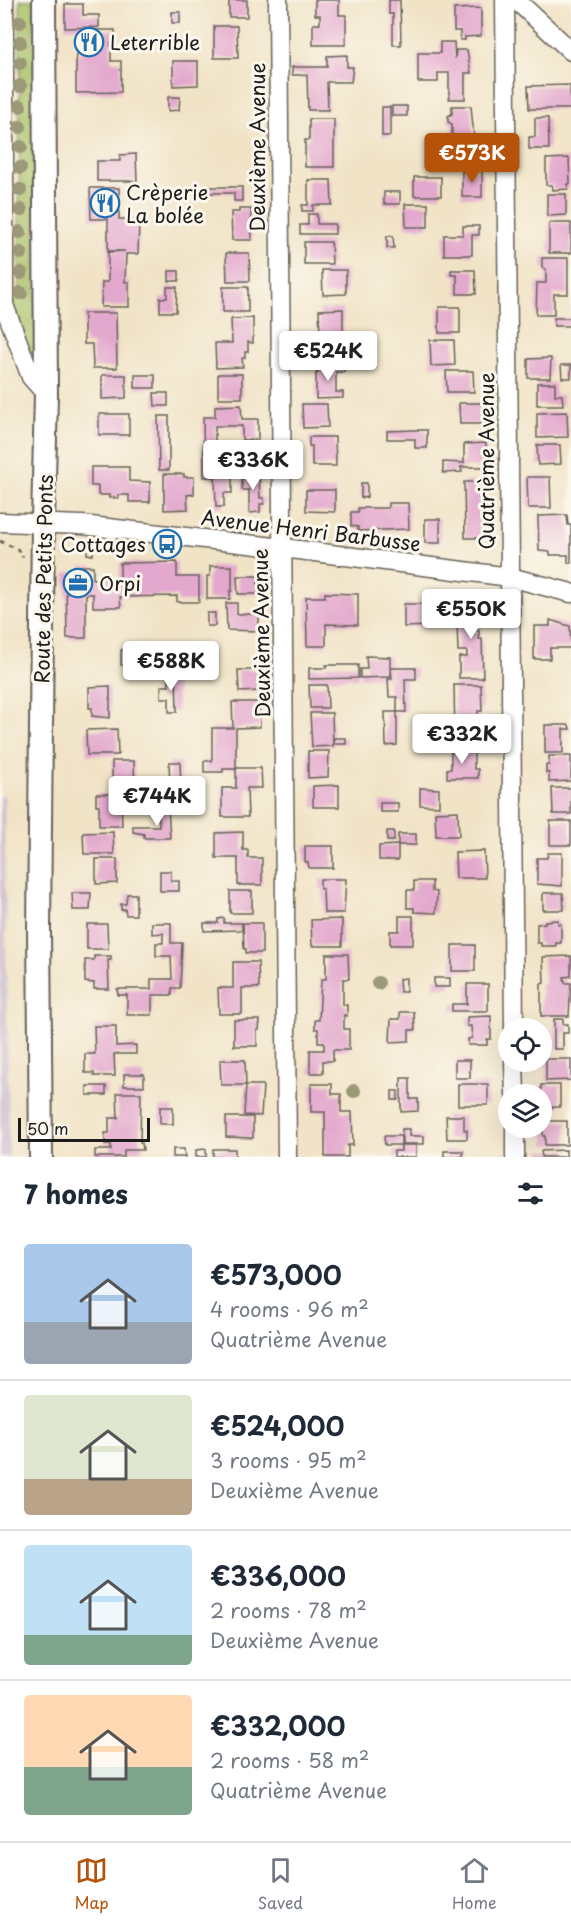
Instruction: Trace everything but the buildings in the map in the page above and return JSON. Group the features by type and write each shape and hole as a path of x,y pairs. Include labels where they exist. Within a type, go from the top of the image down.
{"main road":[{"name":"Route des Petits Ponts","path":"41,1157 39,930 46,394 44,0"}],"street":[{"path":"4,0 4,305 31,377 46,394"},
{"name":"Deuxième Avenue","path":"278,0 287,1157"},
{"name":"Quatrième Avenue","path":"505,0 514,1018"},
{"path":"516,0 571,51"},
{"name":"Avenue Henri Barbusse","path":"0,522 127,530 283,548 510,577 571,593"},
{"path":"515,1138 515,1157"}],"shaded area":[{"path":"0,796 4,796 9,1157 0,1157"}],"green space":[{"path":"20,0 34,0 36,367 11,305 19,287"}],"place":[{"name":"Leterrible","path":"89,42"},
{"name":"Crèperie La bolée","path":"105,203"},
{"name":"Cottages","path":"167,544"},
{"name":"Orpi","path":"78,583"}]}
